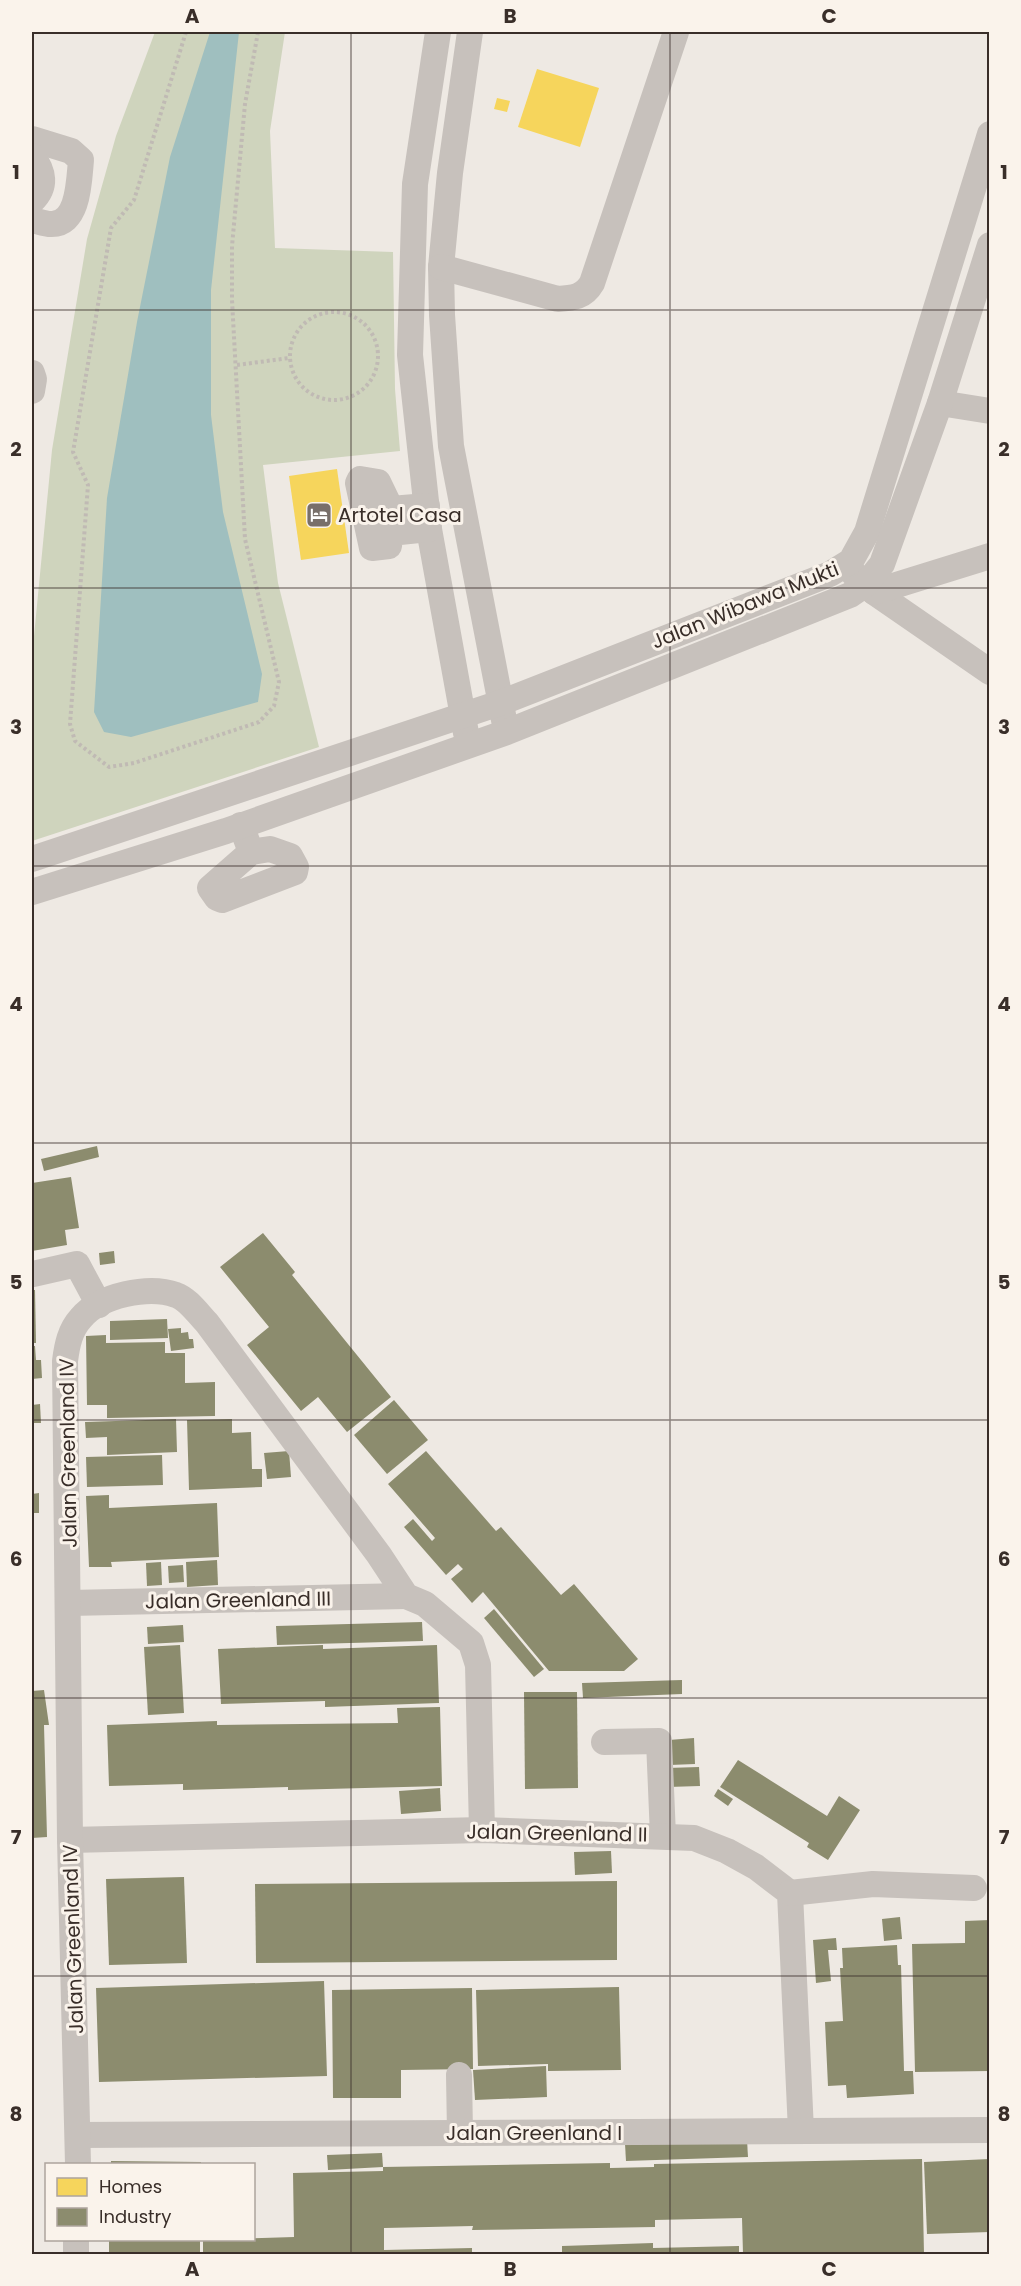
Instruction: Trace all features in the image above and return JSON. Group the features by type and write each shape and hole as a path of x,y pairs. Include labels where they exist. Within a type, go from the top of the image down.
{"lane":[{"path":"438,32 415,184 410,355 428,517 469,746"},
{"path":"470,32 450,173 441,267 452,446 507,732"},
{"path":"441,267 558,299 574,297 586,292 592,283 676,32"},
{"name":"Jalan Wibawa Mukti","path":"32,859 500,703 830,574 851,561 867,532 990,134"},
{"path":"32,139 71,150 81,160 72,213 65,220 52,224 32,220"},
{"path":"32,156 43,175 41,191 32,201"},
{"name":"Jalan Wibawa Mukti","path":"32,892 234,828 469,746 870,588 882,564 940,403 990,245"},
{"path":"32,373 34,379 32,391"},
{"path":"940,403 990,411"},
{"path":"870,588 990,556"},
{"path":"844,565 870,588 990,672"},
{"path":"216,798 251,852"},
{"path":"33,1274 77,1264 99,1305"},
{"name":"Jalan Greenland IV","path":"78,2163 70,1840 65,1361 74,1326 82,1316 99,1305 141,1289 170,1293 183,1298 207,1323 379,1555 406,1596 425,1604 468,1638 478,1665 482,1830"},
{"name":"Jalan Greenland III","path":"69,1603 406,1596"},
{"path":"604,1742 659,1741 663,1836"},
{"name":"Jalan Greenland II","path":"70,1840 482,1830 694,1838 727,1851 756,1867 790,1893"},
{"path":"801,2131 790,1893 873,1884 974,1888"},
{"path":"459,2075 460,2133"},
{"name":"Jalan Greenland I","path":"78,2135 990,2130"}],"path":[{"path":"186,32 134,200 111,228 73,452 88,485 70,724 75,741 109,767 134,763 259,722 274,706 279,682 245,539 232,300 232,246 245,104 258,32"},
{"path":"333,311 351,314 366,324 376,339 379,356 375,373 366,387 352,397 335,401 318,398 303,388 293,375 289,358 292,340 301,325 316,315 333,311"},
{"path":"237,365 289,358"}],"green space":[{"path":"155,32 285,32 270,131 275,248 393,252 395,389 400,451 263,465 278,583 319,747 32,841 32,657 52,450 87,239 116,136"}],"water":[{"path":"210,32 239,32 211,290 211,415 223,512 262,674 258,702 131,737 104,732 94,712 107,498 137,322 170,157"}],"building: Homes":[{"path":"537,69 599,88 580,147 518,127"},
{"path":"497,98 510,101 507,112 494,109"},
{"name":"Artotel Casa","path":"337,469 349,553 301,560 289,476"}],"building: Industry":[{"path":"97,1146 99,1157 44,1171 41,1159"},
{"path":"71,1177 79,1228 65,1230 67,1245 32,1251 32,1183"},
{"path":"263,1233 295,1272 292,1275 391,1397 347,1432 318,1397 301,1411 247,1345 269,1327 220,1267"},
{"path":"114,1251 115,1263 100,1265 99,1253"},
{"path":"32,1290 35,1290 36,1343 32,1343"},
{"path":"167,1319 168,1338 110,1340 110,1321"},
{"path":"181,1328 181,1333 188,1332 189,1339 193,1339 194,1348 171,1351 168,1329"},
{"path":"106,1335 106,1343 165,1342 165,1353 185,1353 185,1383 215,1382 215,1416 107,1418 107,1405 87,1405 86,1336"},
{"path":"32,1346 35,1346 36,1360 41,1360 42,1378 32,1379"},
{"path":"394,1400 428,1440 387,1474 354,1435"},
{"path":"40,1404 41,1423 32,1423 32,1405"},
{"path":"176,1419 177,1452 107,1455 107,1437 86,1438 85,1422"},
{"path":"232,1419 232,1433 251,1432 252,1469 262,1469 262,1487 189,1490 187,1420"},
{"path":"289,1451 291,1477 267,1479 264,1453"},
{"path":"426,1451 496,1531 501,1527 561,1595 574,1584 638,1659 624,1671 549,1671 483,1592 472,1603 451,1579 463,1569 458,1564 446,1575 404,1527 413,1519 432,1541 435,1538 388,1484"},
{"path":"162,1455 163,1485 87,1487 86,1457"},
{"path":"39,1493 39,1513 32,1513 32,1494"},
{"path":"109,1495 109,1508 217,1503 219,1557 111,1562 112,1567 89,1567 86,1496"},
{"path":"217,1560 218,1585 187,1587 186,1562"},
{"path":"161,1562 162,1585 147,1586 146,1563"},
{"path":"183,1565 184,1582 169,1583 168,1566"},
{"path":"494,1609 544,1669 534,1677 484,1618"},
{"path":"422,1622 423,1641 277,1645 276,1626"},
{"path":"183,1625 184,1642 148,1644 147,1627"},
{"path":"180,1645 184,1713 148,1715 144,1647"},
{"path":"323,1645 323,1649 437,1645 439,1703 325,1707 325,1701 221,1704 218,1649"},
{"path":"682,1680 682,1694 583,1698 582,1683"},
{"path":"44,1690 49,1725 44,1725 47,1837 32,1838 32,1691"},
{"path":"524,1692 577,1692 578,1788 525,1789"},
{"path":"440,1707 442,1786 183,1790 183,1784 109,1786 107,1725 217,1721 217,1725 398,1723 397,1708"},
{"path":"694,1738 695,1764 670,1765 669,1740"},
{"path":"738,1760 827,1816 839,1796 860,1810 828,1860 807,1847 809,1843 720,1787"},
{"path":"699,1767 700,1786 668,1787 667,1768"},
{"path":"440,1788 441,1811 401,1814 399,1791"},
{"path":"718,1789 733,1799 728,1806 714,1796"},
{"path":"611,1851 612,1873 575,1875 574,1852"},
{"path":"184,1877 187,1963 109,1965 106,1879"},
{"path":"617,1881 617,1960 256,1963 255,1884"},
{"path":"900,1917 902,1939 884,1941 882,1919"},
{"path":"990,1920 990,2071 915,2072 912,1944 965,1943 965,1921"},
{"path":"836,1938 837,1950 828,1950 831,1981 816,1983 813,1940"},
{"path":"897,1945 898,1965 901,1965 904,2071 913,2071 914,2094 847,2098 846,2085 828,2086 825,2022 843,2021 840,1968 843,1968 842,1948"},
{"path":"324,1981 327,2076 99,2082 96,1988"},
{"path":"619,1987 621,2070 548,2071 548,2064 478,2066 476,1990"},
{"path":"472,1988 473,2069 401,2070 401,2098 333,2098 332,1990"},
{"path":"546,2066 547,2097 475,2100 473,2070"},
{"path":"747,2140 748,2157 626,2161 625,2144"},
{"path":"382,2153 383,2167 328,2170 327,2155"},
{"path":"922,2159 924,2254 743,2254 742,2218 655,2220 655,2227 472,2230 473,2226 384,2228 384,2250 472,2248 472,2254 203,2254 203,2241 255,2241 255,2238 294,2237 293,2173 383,2171 383,2167 610,2163 610,2168 654,2167 654,2164"},
{"path":"990,2159 990,2232 927,2234 924,2162"},
{"path":"111,2161 201,2162 201,2163 111,2163"},
{"path":"109,2241 200,2241 200,2254 109,2254"},
{"path":"653,2243 653,2248 739,2246 739,2254 545,2254 562,2252 562,2246"}],"place":[{"name":"Artotel Casa","path":"319,515"}]}
